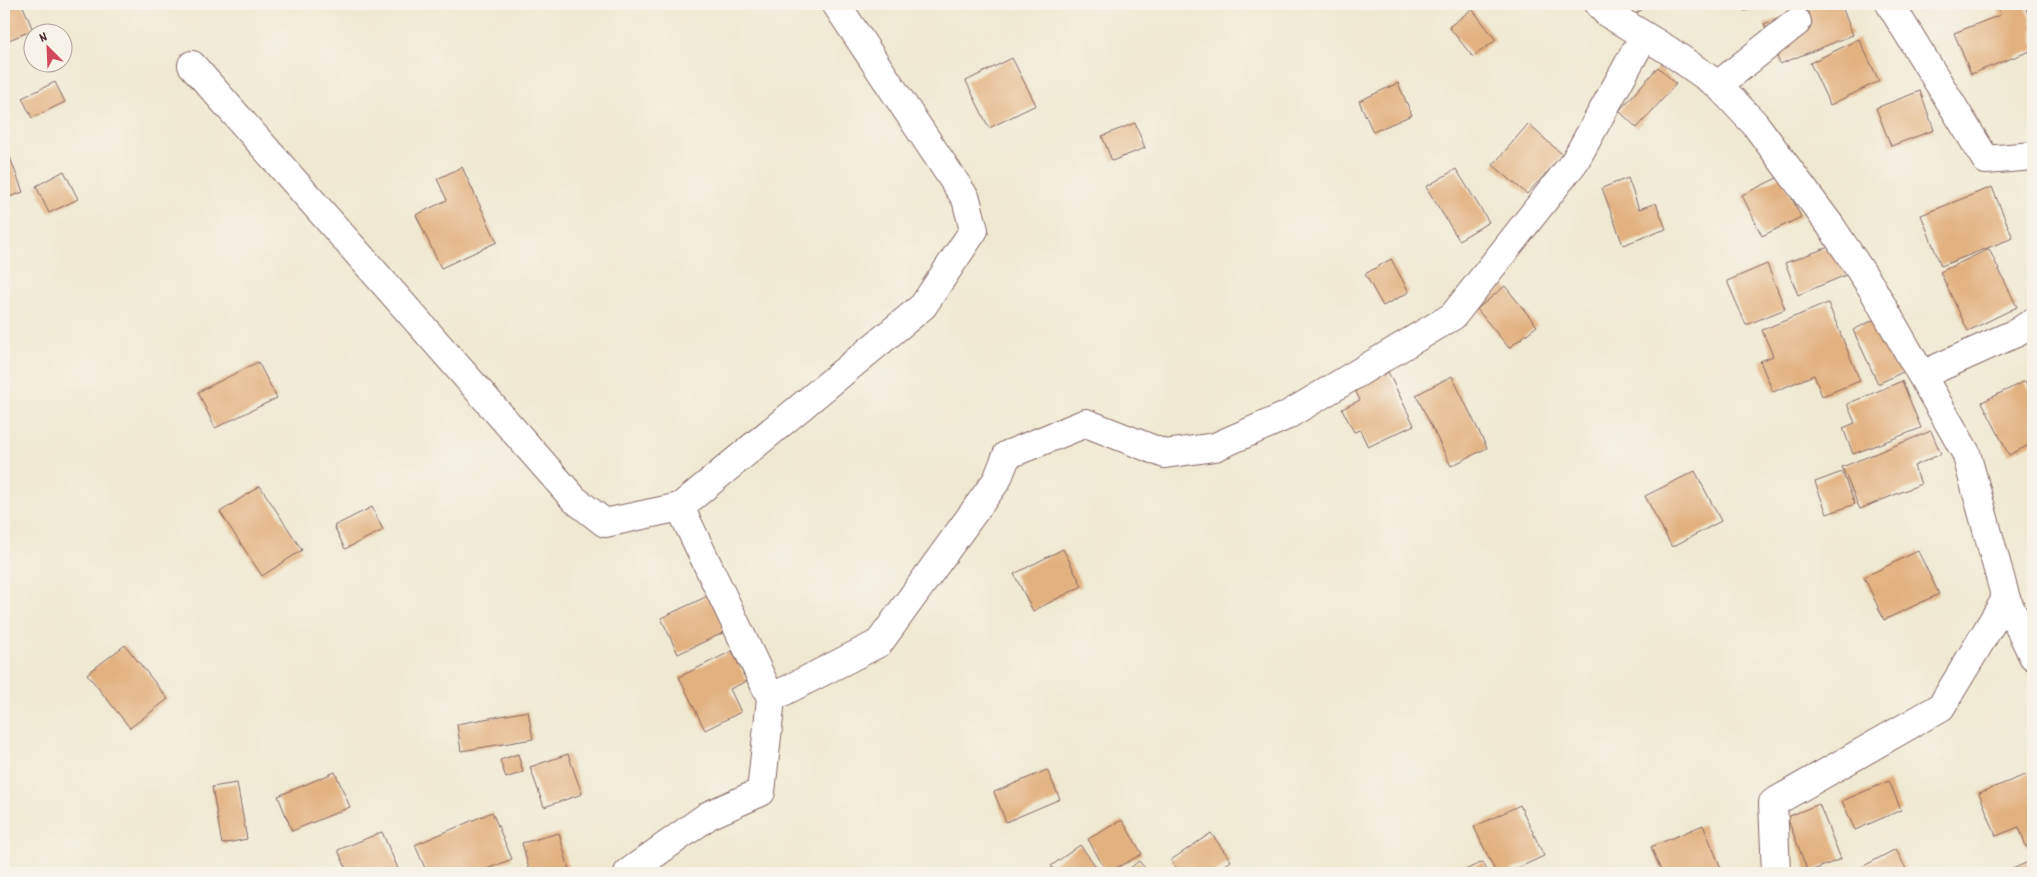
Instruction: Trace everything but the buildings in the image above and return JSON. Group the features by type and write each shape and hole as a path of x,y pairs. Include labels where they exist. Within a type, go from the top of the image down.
{"street":[{"path":"192,65 574,499 605,523 680,507 923,306 974,230 966,199 836,4"},
{"path":"1599,4 1607,13 1668,50 1718,85 1755,124 1830,225 1872,288 1966,453 2006,599 2033,656"},
{"path":"1890,4 1986,160 2033,156"},
{"path":"1718,85 1797,22"},
{"path":"771,698 879,643 997,480 1007,455 1086,423 1165,454 1215,448 1286,416 1453,316 1575,161 1644,36"},
{"path":"1922,375 2018,332 2033,322"},
{"path":"628,873 709,816 761,792 771,698 680,507"},
{"path":"1776,873 1773,803 1941,706 2006,599"}]}
